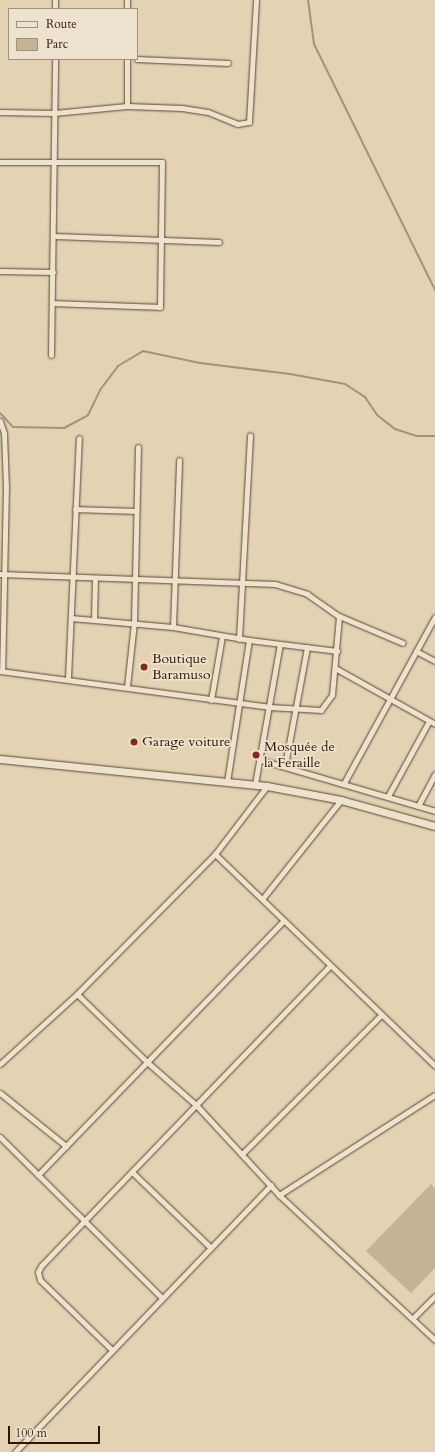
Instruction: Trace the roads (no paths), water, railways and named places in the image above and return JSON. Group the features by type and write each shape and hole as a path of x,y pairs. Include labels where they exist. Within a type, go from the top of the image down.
{"street":[{"path":"0,112 54,113 127,106 182,108 208,112 237,124 249,122 256,0"},
{"path":"138,59 228,63"},
{"path":"51,355 55,162 55,60"},
{"path":"127,60 127,106"},
{"path":"0,162 162,162 160,307 53,303"},
{"path":"54,236 219,242"},
{"path":"0,271 53,272"},
{"path":"0,421 4,432 6,487 2,575 1,671 68,678 211,700 296,710 320,710 325,706 332,694 339,616"},
{"path":"240,639 250,435"},
{"path":"68,678 79,438"},
{"path":"127,687 134,624 136,579 135,511 138,447"},
{"path":"173,627 176,580 179,460"},
{"path":"75,509 135,511"},
{"path":"2,575 275,584 307,594 339,616 403,643"},
{"path":"94,620 95,578"},
{"path":"71,618 173,627 240,639 337,651"},
{"path":"344,783 434,621"},
{"path":"211,700 222,636"},
{"path":"227,782 240,703 248,640"},
{"path":"255,784 261,760 280,644"},
{"path":"285,765 307,647"},
{"path":"416,651 435,661"},
{"path":"335,668 435,724"},
{"path":"388,796 429,720"},
{"path":"0,759 255,784 341,800 435,826"},
{"path":"261,760 285,765 435,811"},
{"path":"418,806 435,774"},
{"path":"0,1064 77,994 215,854 267,786"},
{"path":"263,898 341,800"},
{"path":"215,854 263,898 283,921 435,1066"},
{"path":"38,1175 283,921"},
{"path":"112,1350 40,1280 38,1272 83,1220 197,1106 330,966"},
{"path":"77,994 147,1062 197,1106 279,1195 435,1340"},
{"path":"242,1154 381,1016"},
{"path":"0,1093 66,1146"},
{"path":"279,1195 435,1095"},
{"path":"0,1137 161,1297"},
{"path":"132,1172 210,1247"},
{"path":"15,1452 161,1297 271,1185"},
{"path":"413,1318 435,1296"}],"waterway":[{"path":"308,0 314,44 435,290"},
{"path":"0,413 13,427 64,428 88,415 100,390 118,366 143,351 200,363 290,374 345,384 365,397 377,415 395,429 417,436 435,436"}],"place":[{"name":"Boutique Baramuso","path":"144,667"},
{"name":"Garage voiture","path":"134,742"},
{"name":"Mosquée de la Feraille","path":"256,755"}]}
